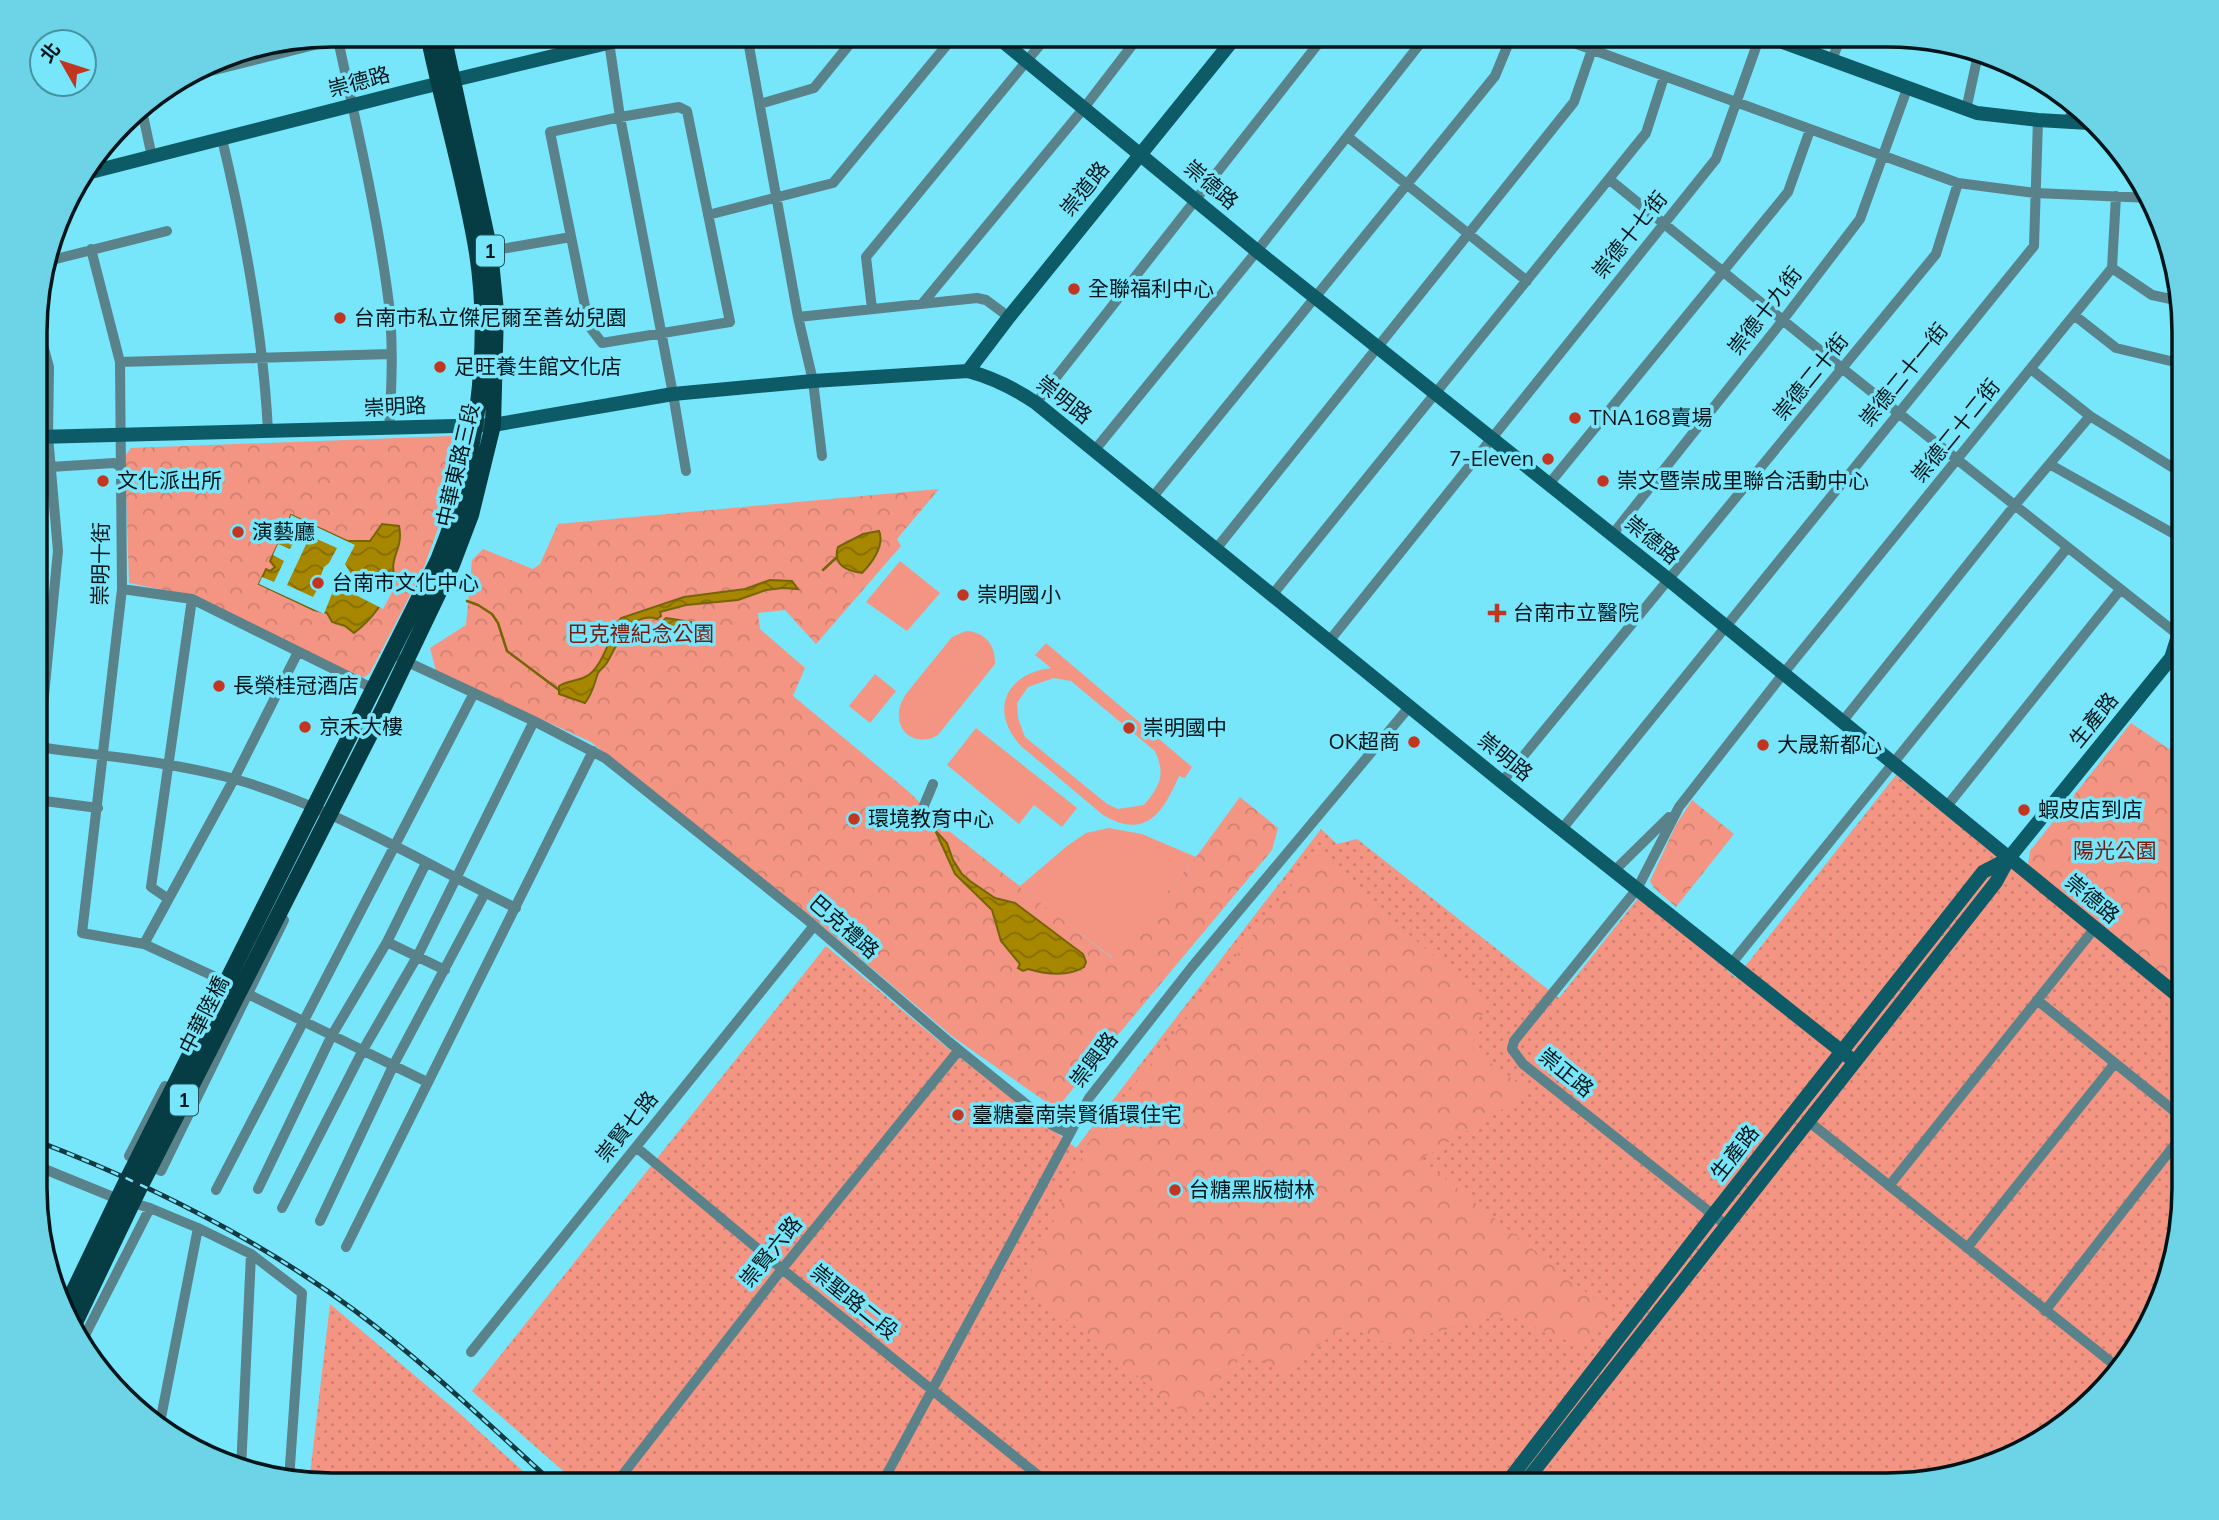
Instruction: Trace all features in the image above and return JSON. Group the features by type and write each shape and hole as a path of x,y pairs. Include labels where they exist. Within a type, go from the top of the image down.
{"main road":[{"name":"中華東路三段","path":"293,870 322,811 373,689 399,658 452,565 465,534 493,425 496,311 490,251 446,82 433,47"},
{"name":"中華東路三段","path":"322,811 389,696 399,658 450,531 476,425 481,316 477,254 446,82 444,47"},
{"name":"中華陸橋","path":"70,1299 126,1182 293,870"},
{"name":"中華陸橋","path":"78,1316 293,870"}],"street":[{"path":"339,47 388,291 391,354 388,429"},
{"name":"崇德路","path":"98,170 578,47"},
{"path":"609,47 686,471"},
{"path":"749,47 798,317 813,381 822,456"},
{"path":"760,104 814,88 848,47"},
{"path":"708,215 833,183 945,47"},
{"name":"崇德路","path":"1010,47 1256,251 1668,580 2172,991"},
{"path":"872,309 866,257 1039,47"},
{"path":"922,304 1084,108 1131,47"},
{"name":"崇道路","path":"968,371 1227,47"},
{"path":"1035,403 1316,47"},
{"path":"1094,451 1418,47"},
{"path":"1152,498 1495,76 1507,47"},
{"path":"1581,47 1958,183 2035,193 2138,197"},
{"path":"1216,549 1574,102 1593,47"},
{"name":"崇德十七街","path":"1330,640 1716,159 1756,47"},
{"path":"1796,47 1983,115 2079,122"},
{"path":"1832,60 1837,47"},
{"path":"236,64 277,53"},
{"path":"1966,110 1976,62"},
{"path":"1273,594 1646,133 1664,77"},
{"name":"崇德十九街","path":"1612,535 1860,219 1908,89"},
{"path":"679,107 687,111 708,215 730,322 602,343 589,326 550,132 679,107"},
{"path":"2069,122 2071,114"},
{"path":"144,118 152,157"},
{"name":"崇德二十一街","path":"1562,829 2034,246 2038,120"},
{"path":"1549,484 1788,192 1810,130"},
{"path":"1348,137 1527,281"},
{"path":"222,139 240,214 262,357 268,431"},
{"path":"1610,180 2172,631"},
{"name":"崇德二十街","path":"1503,782 1936,254 1958,183"},
{"path":"2116,196 2112,268 2152,295 2169,299"},
{"path":"57,258 167,231"},
{"path":"490,251 571,237"},
{"name":"崇明十街","path":"91,249 120,362 122,589 82,933 144,943"},
{"name":"崇德二十二街","path":"1679,807 1783,674 2112,268"},
{"path":"798,317 982,299 1010,317"},
{"path":"2074,315 2116,348 2172,361"},
{"path":"120,362 391,354"},
{"path":"47,363 47,381"},
{"path":"2031,369 2090,416 2172,467"},
{"name":"崇明路","path":"47,436 493,425 673,394 813,381 968,371 1001,381 1035,403 1503,782 1855,1062"},
{"path":"1842,722 2090,416"},
{"path":"47,454 58,551 47,659"},
{"path":"50,467 114,463 120,466"},
{"path":"2051,465 2172,534"},
{"path":"1731,964 2067,548"},
{"path":"122,589 192,599 389,696"},
{"path":"1947,806 2120,590"},
{"path":"167,898 151,887 192,599"},
{"path":"222,980 144,943 234,779 298,652"},
{"name":"生產路","path":"1532,1473 1996,882 2009,858 2172,656"},
{"name":"巴克禮路","path":"399,658 593,751 814,927 1052,1125 1068,1133"},
{"path":"216,1190 474,693"},
{"name":"崇興路","path":"887,1473 1089,1098 1145,1026 1410,706"},
{"path":"282,1208 363,1050 418,955 534,721"},
{"path":"47,748 168,763 234,779 322,811 516,908"},
{"path":"346,1247 593,751"},
{"path":"920,815 933,784"},
{"path":"47,801 98,808"},
{"path":"1614,871 1679,807"},
{"path":"1637,889 1679,807"},
{"path":"322,811 330,829 161,1171 129,1156 222,980 302,815 322,811"},
{"name":"生產路","path":"1514,1473 1983,872 2009,858"},
{"path":"258,1189 332,1035 387,942 426,863"},
{"name":"崇正路","path":"1637,889 1518,1034 1512,1049 1523,1064 1726,1225"},
{"path":"320,1221 394,1064 485,893"},
{"name":"崇賢七路","path":"471,1352 814,927"},
{"path":"1889,1186 2094,929"},
{"path":"387,942 445,970"},
{"path":"247,994 427,1082"},
{"path":"2037,1000 2172,1109"},
{"name":"崇賢六路","path":"624,1473 782,1269 959,1050"},
{"path":"1967,1248 2115,1063"},
{"path":"1808,1121 2112,1362"},
{"name":"崇聖路二段","path":"636,1146 782,1269 1035,1473"},
{"path":"2045,1311 2172,1148"},
{"path":"47,1170 198,1228 251,1254 302,1293 290,1469"},
{"path":"67,1291 113,1197"},
{"path":"86,1332 150,1208"},
{"path":"161,1416 198,1228"},
{"path":"242,1458 251,1254"}],"green space":[{"path":"451,436 461,448 445,509 423,570 370,673 364,677 357,677 189,595 129,583 125,456 131,448"},
{"name":"巴克禮紀念公園","path":"939,489 897,539 901,546 816,644 785,610 758,613 760,629 805,668 793,696 908,791 949,831 1112,958 1196,857 1240,797 1278,828 1272,850 1062,1102 1052,1106 953,1037 814,919 591,742 436,671 430,648 466,625 472,560 483,549 533,569 540,564 558,524"},
{"path":"900,561 940,593 907,631 866,602"},
{"path":"966,631 979,634 988,641 994,651 995,664 938,735 925,739 913,738 900,724 899,711 903,699 952,637"},
{"path":"1046,643 1192,767 1185,778 1179,776 1166,801 1151,819 1131,825 1103,815 1021,746 1011,733 1004,708 1013,686 1022,678 1051,668 1035,655","holes":["1054,678 1071,681 1155,751 1160,767 1160,780 1144,805 1118,809 1107,804 1025,737 1018,718 1017,703 1028,687"]},
{"path":"875,674 896,691 870,723 849,706"},
{"name":"陽光公園","path":"2131,723 2169,749 2172,746 2172,983 2028,865 2030,851"},
{"path":"976,728 1077,808 1062,827 1034,805 1019,824 947,765"},
{"path":"1896,775 2172,996 2172,1188 2169,1225 2157,1279 2134,1330 2113,1361 2075,1402 2045,1425 1978,1458 1924,1470 1887,1473 565,1473 472,1391 826,946 945,1046 1076,1148 1321,829 1337,844 1357,839 1559,998 1639,897 1736,978"},
{"path":"1692,800 1734,834 1676,907 1654,888 1650,881 1676,825"},
{"path":"1109,828 1142,834 1196,857 1113,958 1019,887 1086,833"},
{"path":"1317,853 1490,1006 1478,1020 1473,1050 1526,1089 1513,1103 1421,1159 1612,1313 1584,1348 1505,1314 1390,1344 1345,1326 1282,1372 1246,1351 1187,1416 1025,1286 1087,1145"},
{"path":"330,1304 458,1412 525,1473 332,1473 310,1472"}],"water":[{"path":"291,515 347,541 370,541 382,524 399,526 400,541 393,564 395,579 378,609 354,633 345,626 332,622 327,613 314,610 259,584 266,569 270,571 275,567 270,561 282,536 287,538 291,533 286,528"},
{"path":"879,531 879,548 862,573 846,569 839,563 838,547 863,534"},
{"path":"770,580 792,581 798,589 766,590 738,600 686,605 660,612 661,616 657,619 640,619 627,630 598,673 585,703 559,694 559,686 585,677 596,667 621,618 684,597 745,589"},
{"path":"666,618 691,622 694,626 686,635 662,622"},
{"path":"935,830 947,843 962,874 995,898 1015,903 1083,954 1086,962 1084,967 1056,974 1028,969 1023,971 1018,968 1020,964 1001,941 992,910 955,874"}],"pier":[{"path":"291,515 355,545 345,564 351,574 392,592 383,609 344,589 333,591 324,614 259,584 262,577 274,582 284,561 273,555 278,544 290,549 300,529 289,522","holes":["310,536 337,548 324,567 322,581 313,597 287,585"]}],"waterway":[{"path":"823,570 837,557"},
{"path":"467,601 492,614 498,623 507,651 559,690"}],"railway":[{"path":"47,1145 202,1215 317,1284 406,1351 542,1473"}],"place":[{"name":"全聯福利中心","path":"1074,289"},
{"name":"台南市私立傑尼爾至善幼兒園","path":"340,318"},
{"name":"足旺養生館文化店","path":"440,367"},
{"name":"TNA168賣場","path":"1575,418"},
{"name":"7-Eleven","path":"1548,459"},
{"name":"文化派出所","path":"103,481"},
{"name":"崇文暨崇成里聯合活動中心","path":"1603,481"},
{"name":"演藝廳","path":"238,532"},
{"name":"台南市文化中心","path":"318,583"},
{"name":"崇明國小","path":"963,595"},
{"name":"台南市立醫院","path":"1497,613"},
{"name":"長榮桂冠酒店","path":"219,686"},
{"name":"京禾大樓","path":"305,727"},
{"name":"崇明國中","path":"1129,728"},
{"name":"OK超商","path":"1414,742"},
{"name":"大晟新都心","path":"1763,745"},
{"name":"蝦皮店到店","path":"2024,810"},
{"name":"環境教育中心","path":"854,819"},
{"name":"臺糖臺南崇賢循環住宅","path":"958,1115"},
{"name":"台糖黑版樹林","path":"1175,1190"}]}
